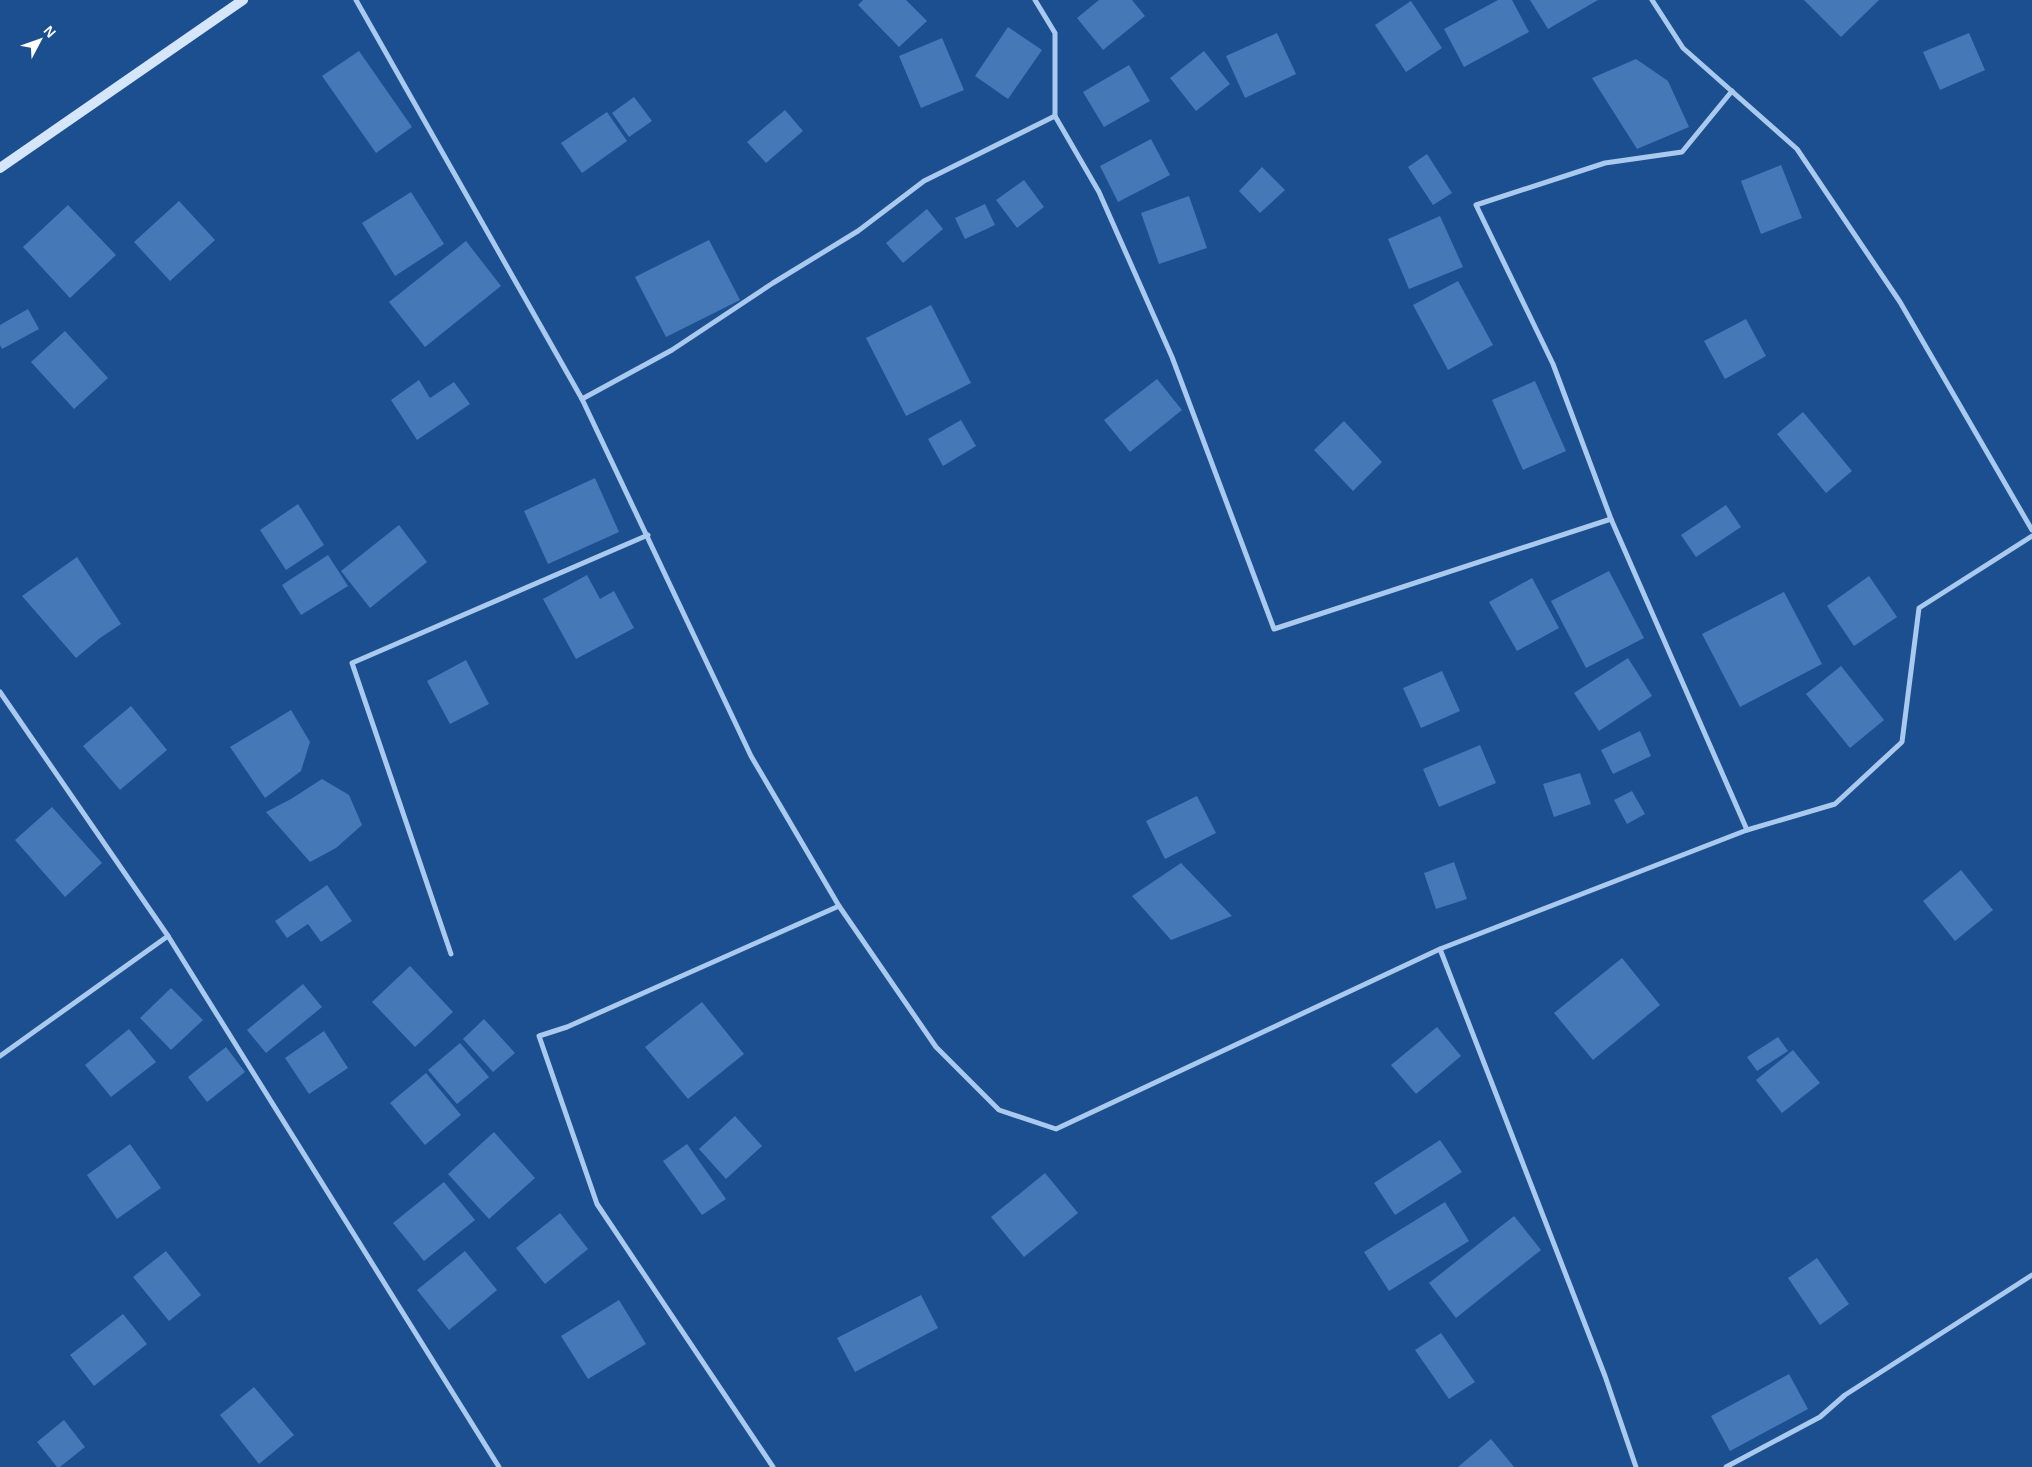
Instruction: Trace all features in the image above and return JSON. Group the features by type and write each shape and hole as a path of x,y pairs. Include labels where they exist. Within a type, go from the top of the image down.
{"main road":[{"path":"0,168 243,0"}],"street":[{"path":"356,0 582,398 752,756 839,906 936,1047 998,1110 1056,1129 1440,949 1747,830 1834,804 1902,742 1919,608 2032,536"},
{"path":"1035,0 1055,33 1055,116 1099,192 1172,357 1274,629 1611,519"},
{"path":"1652,0 1683,48 1797,150 1803,158 1900,302 2032,530"},
{"path":"1732,91 1682,152 1605,163 1476,205 1553,364 1611,519 1747,830"},
{"path":"582,398 672,350 774,282 858,231 924,181 1055,116"},
{"path":"451,954 352,663 648,535"},
{"path":"0,692 168,936 499,1467"},
{"path":"772,1467 597,1204 539,1036 567,1027 839,906"},
{"path":"0,1056 168,936"},
{"path":"1440,949 1605,1376 1636,1467"},
{"path":"1726,1467 1820,1417 1845,1395 2032,1275"}],"building":[{"path":"863,0 906,0 927,21 899,47 858,5"},
{"path":"1099,0 1132,0 1145,16 1103,50 1077,18"},
{"path":"1498,0 1512,0 1529,32 1464,67 1444,29"},
{"path":"1530,0 1598,0 1548,29"},
{"path":"1804,0 1879,0 1841,37"},
{"path":"1411,1 1442,48 1406,72 1375,25"},
{"path":"1008,27 1042,50 1008,99 975,76"},
{"path":"1277,33 1296,74 1245,98 1226,56"},
{"path":"1969,33 1985,70 1940,90 1923,52"},
{"path":"942,38 964,90 921,108 899,56"},
{"path":"359,51 412,127 376,153 322,76"},
{"path":"1204,51 1230,84 1196,111 1170,78"},
{"path":"1636,59 1668,81 1689,127 1637,149 1592,78"},
{"path":"1129,65 1150,101 1104,127 1083,92"},
{"path":"634,97 652,121 629,137 612,113"},
{"path":"785,110 803,131 766,163 747,142"},
{"path":"607,112 627,141 582,173 561,143"},
{"path":"1151,139 1170,175 1118,202 1100,166"},
{"path":"1427,154 1452,193 1433,205 1408,167"},
{"path":"1781,165 1802,218 1761,234 1741,181"},
{"path":"1262,167 1285,190 1260,213 1239,191"},
{"path":"1024,180 1044,207 1017,228 996,200"},
{"path":"411,192 444,244 395,276 362,223"},
{"path":"1189,196 1207,248 1159,264 1141,213"},
{"path":"179,201 215,240 170,281 134,242"},
{"path":"985,204 995,225 965,239 955,218"},
{"path":"68,205 116,255 70,298 23,247"},
{"path":"927,209 943,229 903,263 886,243"},
{"path":"1440,216 1463,267 1409,289 1388,239"},
{"path":"709,240 740,300 666,337 635,277"},
{"path":"466,241 501,286 425,347 389,302"},
{"path":"1458,281 1493,345 1448,370 1413,305"},
{"path":"931,305 971,383 906,416 866,338"},
{"path":"28,309 39,329 2,349 0,345 0,325"},
{"path":"1746,319 1766,356 1725,379 1704,341"},
{"path":"65,331 108,378 74,409 31,362"},
{"path":"1157,379 1182,410 1130,452 1104,420"},
{"path":"419,380 430,398 454,382 470,404 417,440 391,400"},
{"path":"1535,381 1566,451 1523,470 1492,400"},
{"path":"1803,412 1852,471 1826,493 1777,434"},
{"path":"961,420 976,446 943,466 928,439"},
{"path":"1344,421 1382,462 1353,491 1314,450"},
{"path":"595,478 619,532 548,564 524,511"},
{"path":"298,504 324,545 286,570 260,530"},
{"path":"1726,505 1741,527 1696,557 1681,535"},
{"path":"399,525 427,562 370,608 341,571"},
{"path":"328,555 348,586 301,615 282,585"},
{"path":"77,557 121,624 76,658 22,596"},
{"path":"1609,571 1644,638 1586,668 1551,601"},
{"path":"587,575 600,599 614,591 634,628 576,659 543,599"},
{"path":"1869,576 1897,617 1854,646 1827,606"},
{"path":"1532,578 1559,628 1517,651 1489,602"},
{"path":"1784,592 1822,664 1740,707 1702,634"},
{"path":"1628,658 1652,696 1599,731 1574,693"},
{"path":"466,660 489,704 450,724 427,681"},
{"path":"1841,666 1884,720 1850,748 1806,694"},
{"path":"1442,671 1460,711 1421,728 1403,688"},
{"path":"131,706 167,750 120,790 83,746"},
{"path":"291,710 310,742 301,771 265,798 230,747"},
{"path":"1640,731 1651,756 1613,774 1601,750"},
{"path":"1480,745 1496,783 1439,807 1423,769"},
{"path":"1580,773 1591,804 1554,817 1543,784"},
{"path":"322,779 349,795 362,825 336,848 310,862 266,812"},
{"path":"1632,791 1645,814 1627,824 1614,800"},
{"path":"1197,796 1216,833 1165,859 1146,821"},
{"path":"52,807 102,863 65,897 15,840"},
{"path":"1454,862 1467,899 1436,909 1424,873"},
{"path":"1181,863 1232,916 1171,940 1132,896"},
{"path":"1961,870 1993,910 1955,941 1923,901"},
{"path":"327,885 352,921 321,942 308,924 287,938 275,921"},
{"path":"1622,958 1660,1005 1593,1060 1554,1013"},
{"path":"410,966 453,1012 415,1047 372,1002"},
{"path":"303,984 322,1007 266,1053 247,1030"},
{"path":"171,988 203,1020 171,1050 140,1018"},
{"path":"702,1002 744,1054 688,1099 645,1047"},
{"path":"484,1019 515,1053 493,1072 463,1039"},
{"path":"1437,1027 1461,1056 1416,1094 1391,1065"},
{"path":"129,1029 156,1062 111,1097 85,1065"},
{"path":"324,1031 348,1068 309,1094 285,1058"},
{"path":"1778,1037 1788,1051 1757,1071 1747,1057"},
{"path":"460,1043 489,1077 457,1104 428,1070"},
{"path":"226,1047 245,1072 207,1102 188,1077"},
{"path":"1793,1050 1820,1083 1782,1113 1756,1080"},
{"path":"426,1073 461,1115 425,1145 390,1103"},
{"path":"735,1116 762,1146 726,1179 699,1149"},
{"path":"494,1132 535,1178 489,1219 448,1174"},
{"path":"1440,1140 1462,1172 1395,1215 1374,1183"},
{"path":"130,1144 161,1188 117,1219 87,1175"},
{"path":"687,1144 726,1199 702,1215 663,1161"},
{"path":"1045,1173 1078,1213 1024,1257 991,1217"},
{"path":"444,1182 475,1220 424,1261 393,1223"},
{"path":"1445,1202 1469,1241 1389,1291 1364,1252"},
{"path":"560,1213 588,1249 545,1284 516,1248"},
{"path":"1514,1216 1541,1250 1456,1318 1429,1283"},
{"path":"166,1251 201,1295 169,1321 133,1277"},
{"path":"465,1251 497,1290 449,1330 417,1290"},
{"path":"1817,1258 1849,1304 1820,1325 1788,1278"},
{"path":"921,1295 938,1328 855,1372 837,1338"},
{"path":"619,1300 646,1344 588,1379 561,1336"},
{"path":"123,1314 147,1344 94,1386 70,1355"},
{"path":"1441,1333 1475,1382 1449,1399 1415,1350"},
{"path":"1789,1374 1808,1409 1730,1451 1711,1416"},
{"path":"254,1387 294,1435 259,1464 220,1415"},
{"path":"64,1420 85,1447 60,1467 57,1467 37,1442"},
{"path":"1491,1439 1514,1467 1458,1467"}]}
